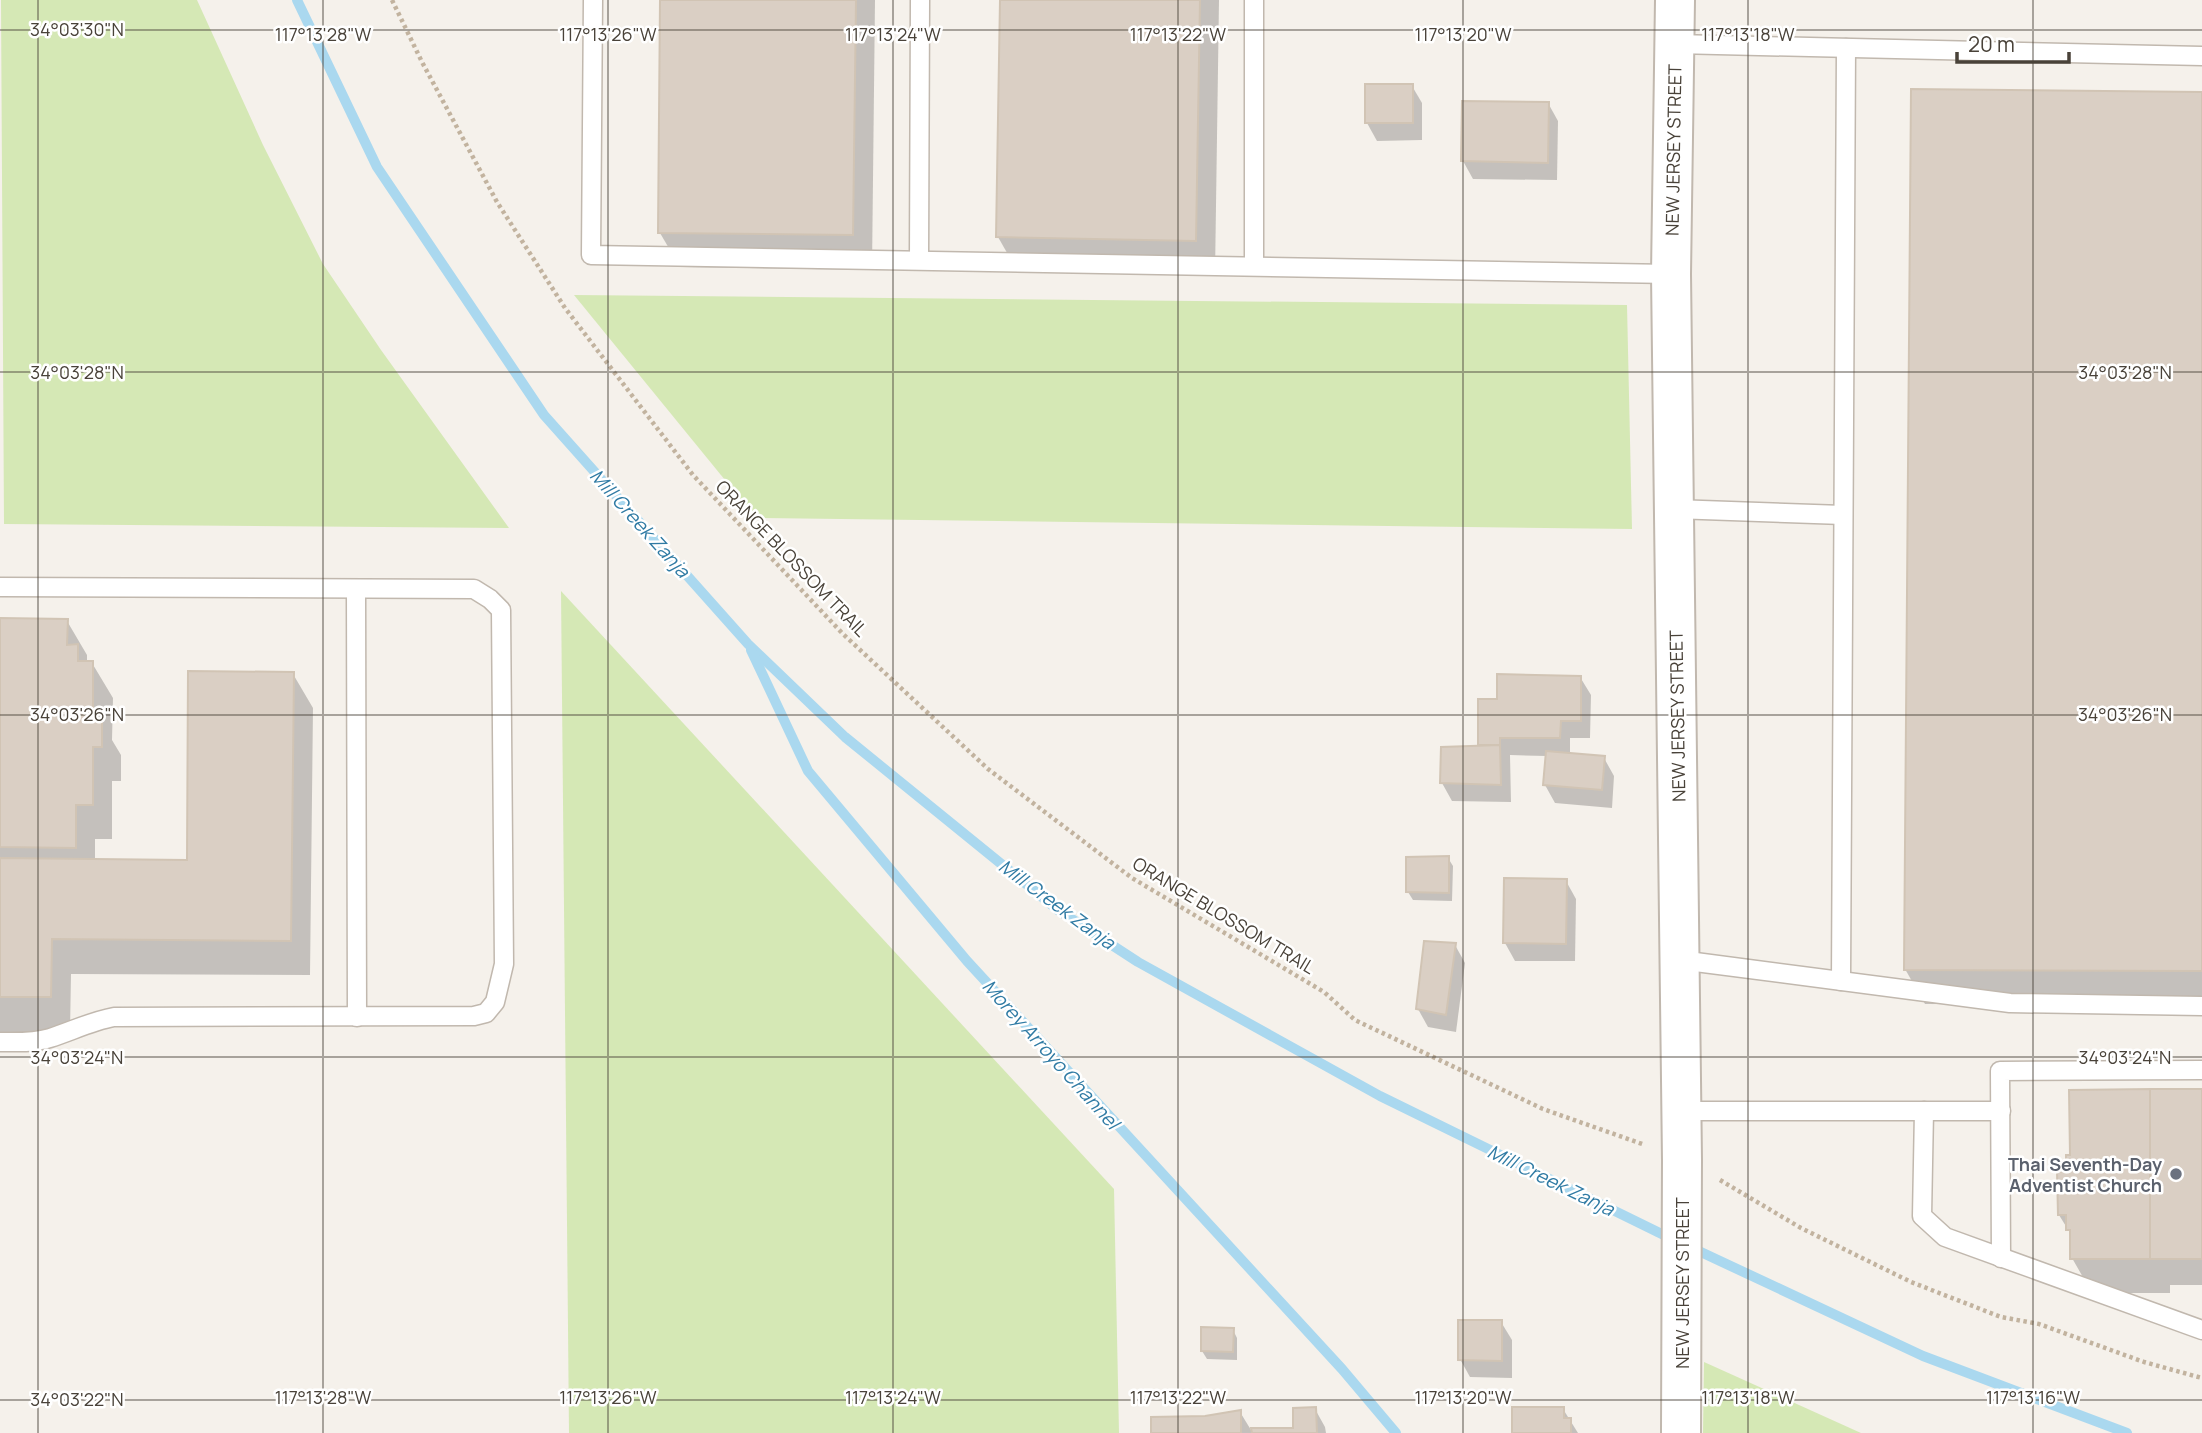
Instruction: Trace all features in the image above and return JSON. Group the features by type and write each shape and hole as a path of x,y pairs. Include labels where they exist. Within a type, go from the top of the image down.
{"street":[{"name":"NEW JERSEY STREET","path":"1675,0 1671,274 1682,1111 1681,1433"}],"lane":[{"path":"593,0 591,255 1671,274"},
{"path":"919,260 920,0"},
{"path":"1254,0 1254,265"},
{"path":"1675,44 2202,55"},
{"path":"1840,981 1846,48"},
{"path":"1674,509 1843,515"},
{"path":"0,587 474,589 489,598 501,610 504,964 495,1002 486,1013 474,1016 114,1017 94,1021 50,1038 31,1042 0,1042"},
{"path":"356,589 357,1017"},
{"path":"1680,960 2010,1003 2202,1006"},
{"path":"2001,1258 2000,1071 2202,1070"},
{"path":"1682,1111 2001,1111"},
{"path":"1924,1111 1922,1216 1945,1237 2202,1330"}],"path":[{"name":"ORANGE BLOSSOM TRAIL","path":"392,0 497,202 565,308 693,475 721,505 843,634 988,769 1132,878 1324,992"},
{"path":"2039,1324 2144,1362 2202,1378"}],"green space":[{"path":"1,0 197,0 263,145 323,264 381,350 509,528 4,524"},
{"path":"574,295 1627,305 1632,529 756,518"},
{"path":"561,591 1114,1189 1119,1433 569,1433"},
{"path":"1704,1362 1861,1433 1703,1433"}],"building":[{"path":"660,0 856,0 853,235 658,233"},
{"path":"1000,0 1200,0 1196,241 996,237"},
{"path":"1365,84 1413,84 1413,123 1365,123"},
{"path":"1911,89 2202,92 2202,971 1904,970"},
{"path":"1462,101 1549,102 1548,163 1461,161"},
{"path":"0,618 68,619 67,645 78,644 78,661 93,661 93,719 102,719 102,747 93,747 93,805 76,805 76,848 0,847"},
{"path":"188,671 294,672 291,941 52,939 51,997 0,997 0,858 187,860"},
{"path":"1497,674 1581,676 1581,721 1561,721 1560,738 1500,738 1500,745 1478,745 1478,699 1497,699"},
{"path":"1500,745 1501,785 1440,783 1441,747"},
{"path":"1546,751 1605,756 1602,790 1543,785"},
{"path":"1449,856 1449,893 1406,892 1406,857"},
{"path":"1504,878 1567,879 1566,944 1503,943"},
{"path":"1424,941 1456,943 1446,1015 1416,1009"},
{"path":"2150,1089 2150,1259 2070,1259 2070,1230 2066,1230 2066,1215 2058,1215 2057,1171 2066,1172 2066,1155 2070,1155 2069,1090"},
{"name":"Thai Seventh-Day Adventist Church","path":"2150,1089 2202,1089 2202,1259 2150,1259"},
{"path":"1458,1320 1502,1320 1502,1361 1458,1360"},
{"path":"1201,1327 1234,1328 1233,1352 1201,1351"},
{"path":"1316,1407 1317,1433 1252,1433 1251,1428 1293,1428 1293,1408"},
{"path":"1512,1407 1564,1407 1564,1418 1571,1418 1571,1433 1512,1433"},
{"path":"1241,1410 1241,1433 1151,1433 1151,1417 1205,1416"}],"waterway":[{"name":"Mill Creek Zanja","path":"297,0 377,167 544,415 748,644 845,737 1058,910 1138,962 1380,1096 1674,1240"},
{"name":"Morey Arroyo Channel","path":"751,650 808,771 967,961 1342,1369 1396,1433"},
{"name":"Mill Creek Zanja","path":"1688,1246 1923,1356 2127,1433"}],"place":[{"name":"Thai Seventh-Day Adventist Church","path":"2176,1174"}]}
